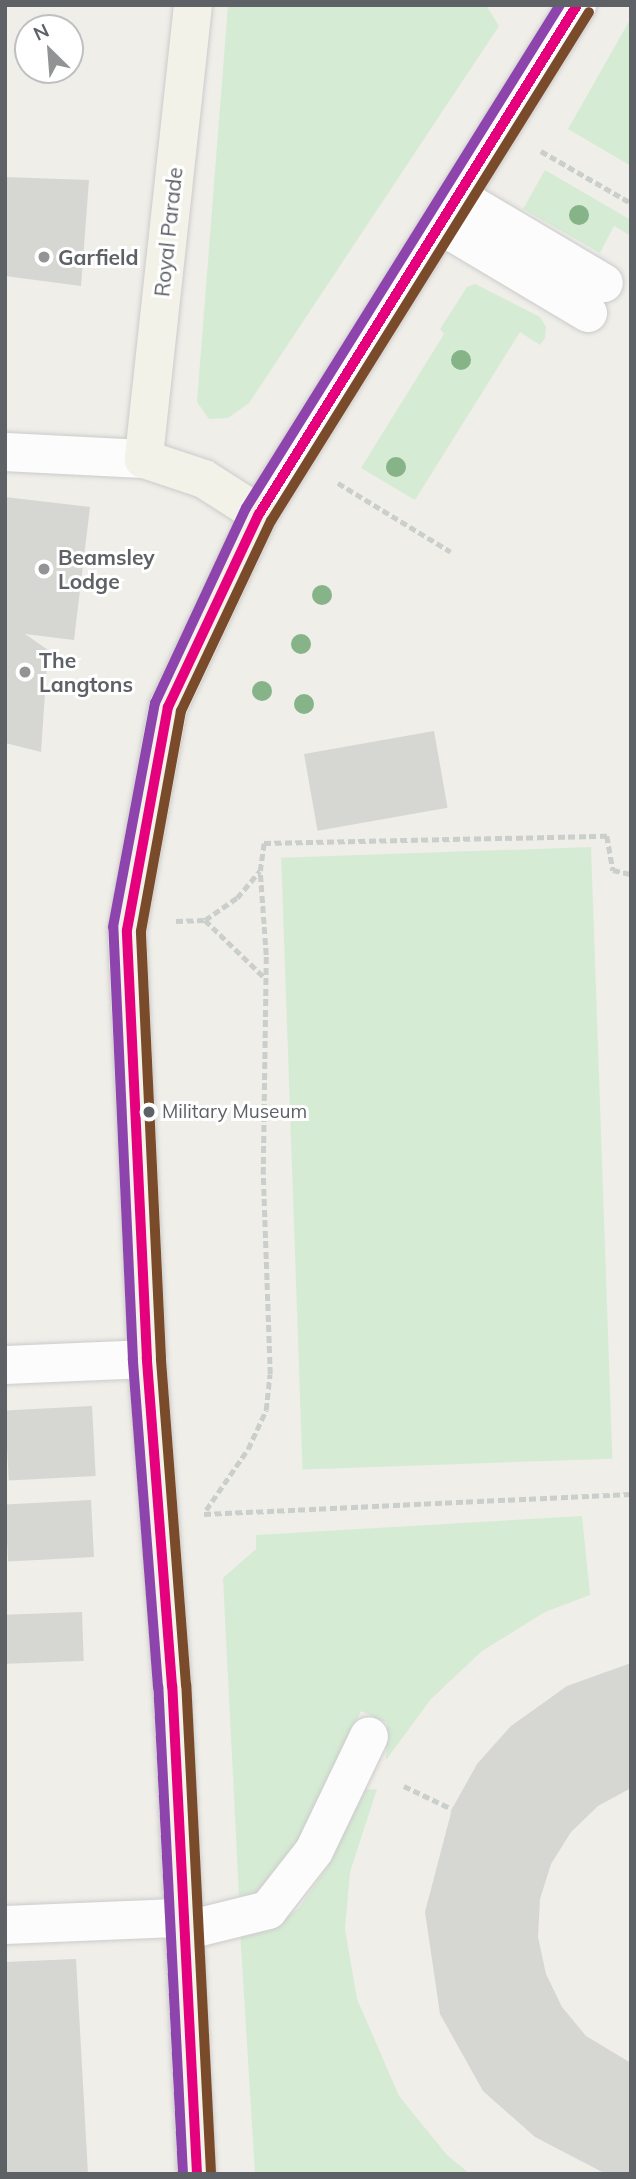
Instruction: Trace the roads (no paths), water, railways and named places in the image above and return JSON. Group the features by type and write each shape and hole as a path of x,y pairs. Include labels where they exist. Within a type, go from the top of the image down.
{"main road":[{"name":"Royal Parade","path":"144,459 193,5"},
{"path":"144,459 204,479 259,513 168,707 127,930 146,1359 172,1686 197,2174"}],"street":[{"path":"259,513 451,212 577,5"},
{"path":"451,212 596,298"},
{"path":"5,452 144,459"},
{"path":"5,1365 146,1359"},
{"path":"5,1925 184,1925 268,1910 314,1851 369,1736"}],"place":[{"name":"Garfield","path":"44,257"},
{"name":"Beamsley Lodge","path":"44,569"},
{"name":"The Langtons","path":"25,672"},
{"name":"Military Museum","path":"149,1112"}]}
